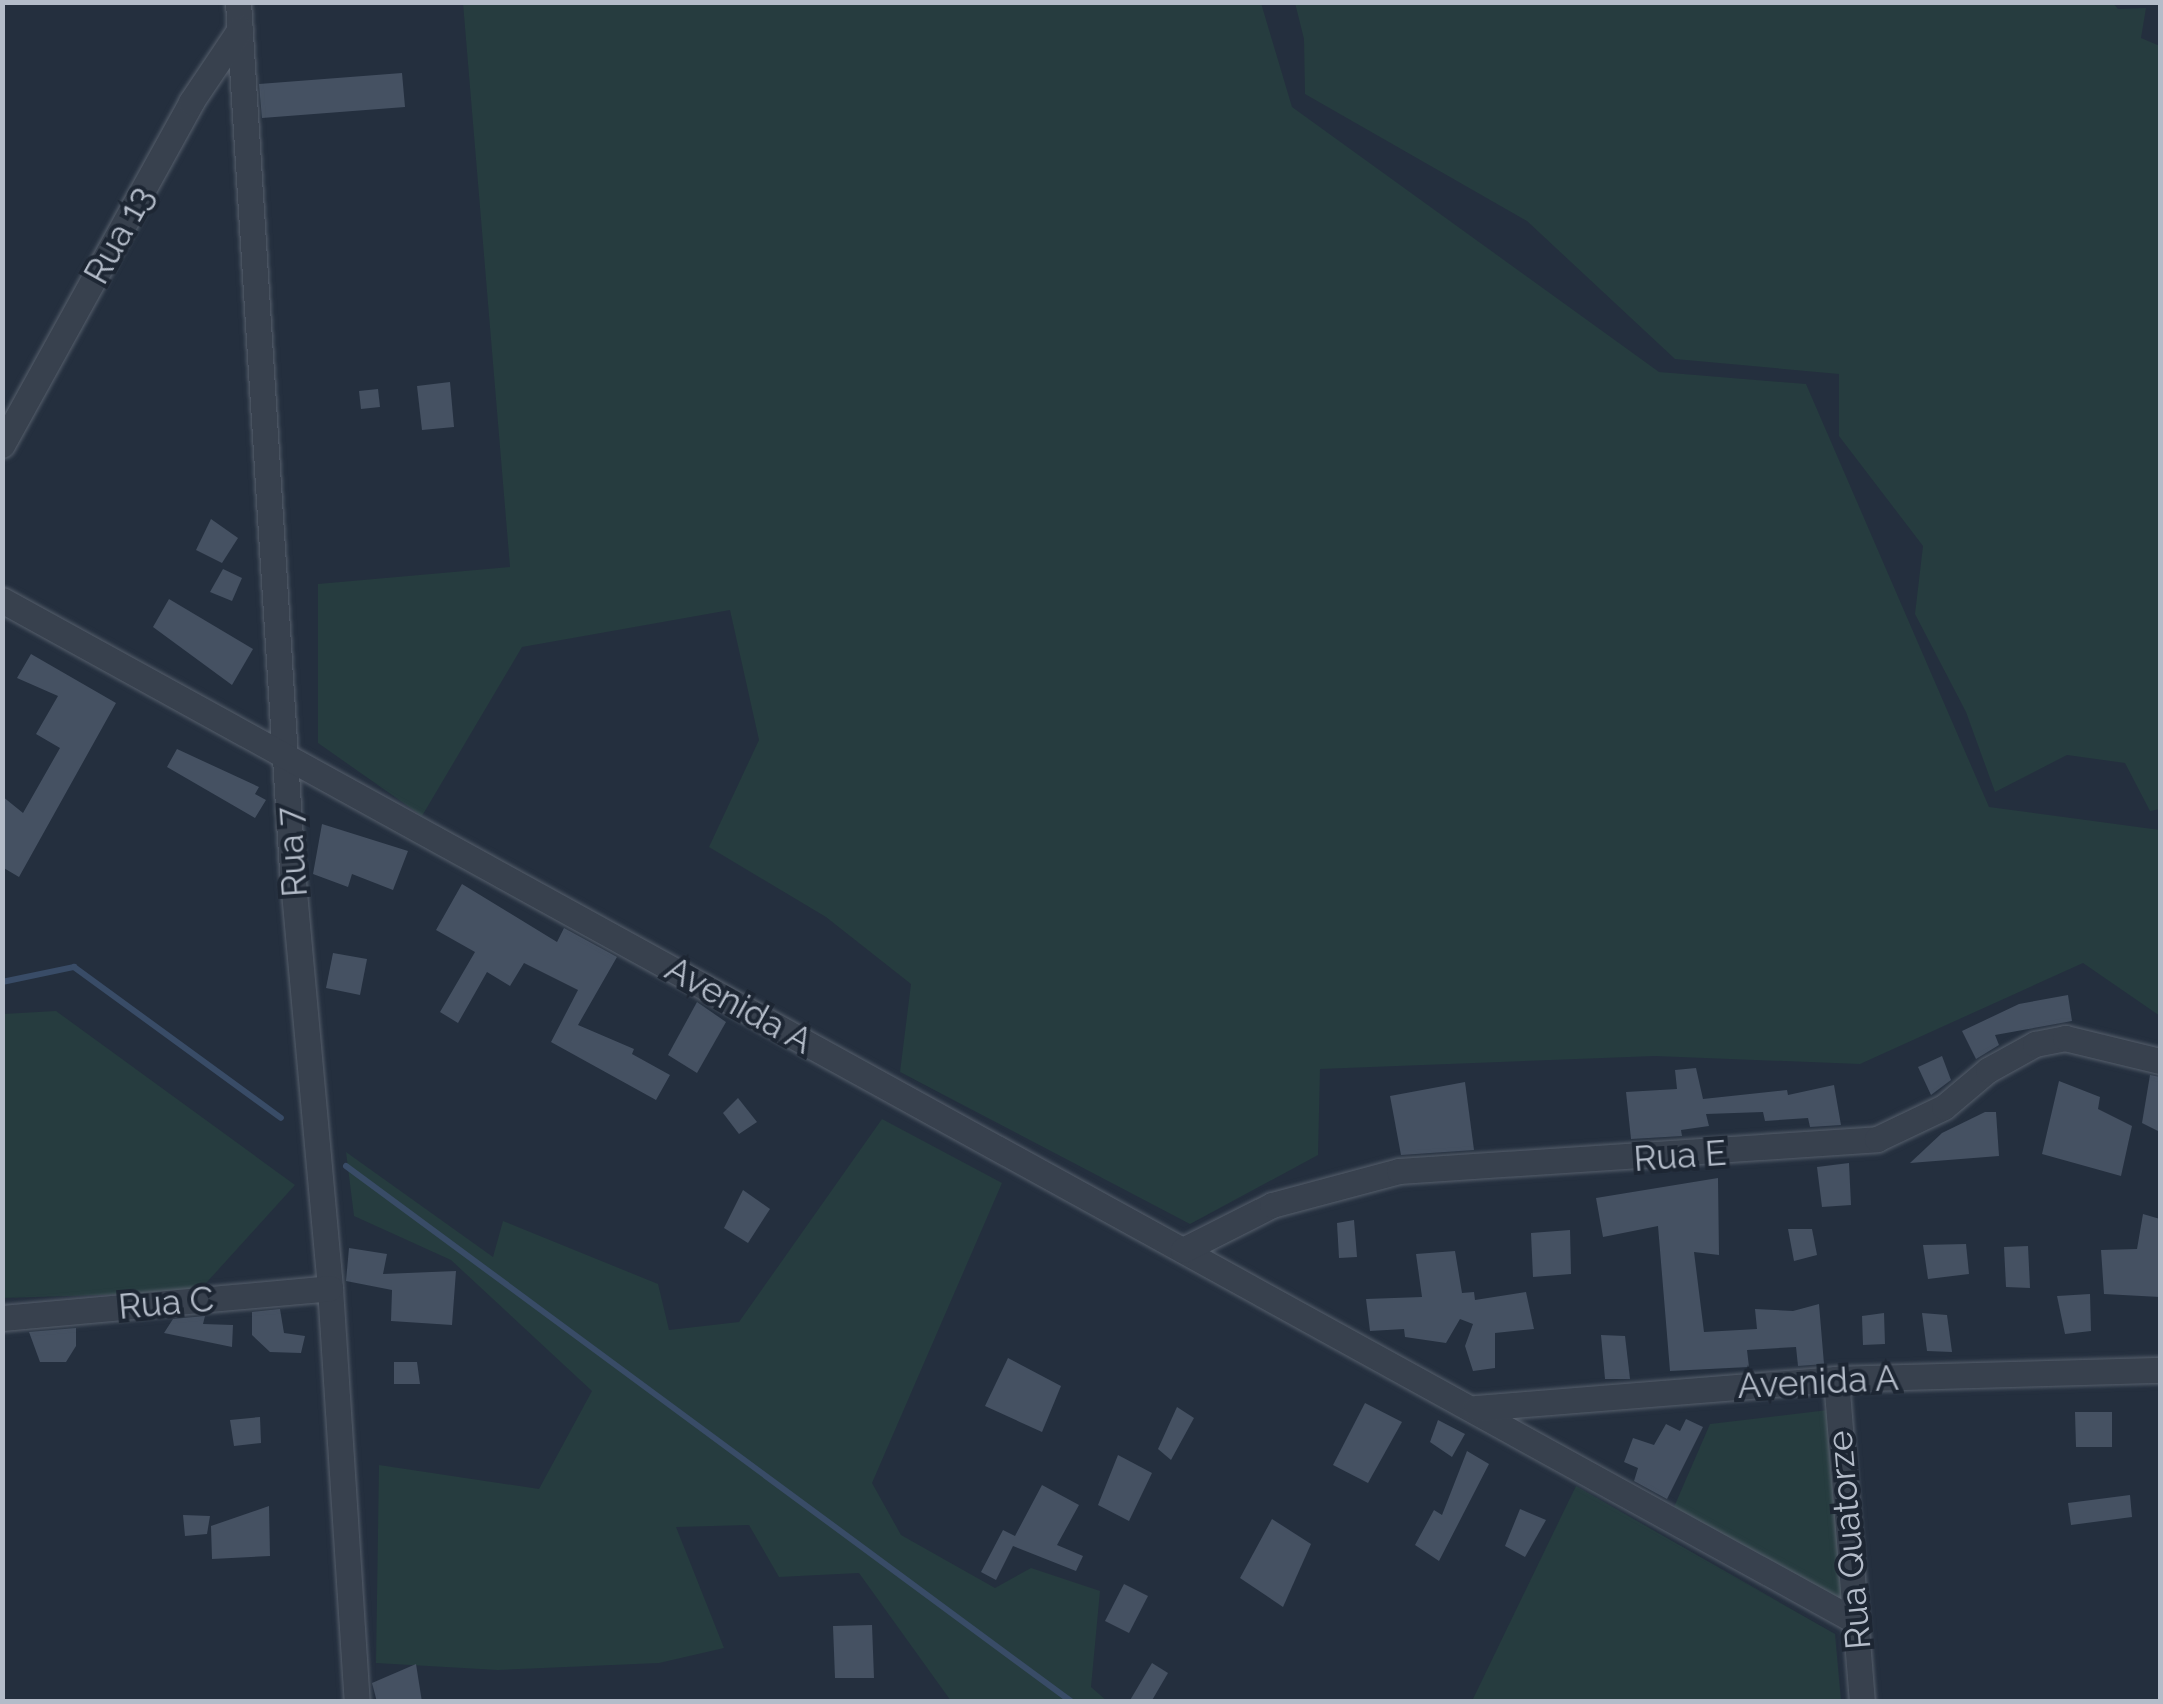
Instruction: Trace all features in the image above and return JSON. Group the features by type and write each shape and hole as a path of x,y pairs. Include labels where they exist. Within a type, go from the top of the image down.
{"street":[{"name":"Rua 7","path":"238,2 286,754 330,1288 358,1702"},
{"name":"Rua 13","path":"2,444 191,102 240,29"},
{"name":"Avenida A","path":"2,600 1476,1408 1856,1621"},
{"name":"Rua E","path":"1183,1250 1272,1204 1398,1171 1877,1140 1928,1117 1988,1070 2035,1044 2065,1038 2160,1061"},
{"name":"Rua C","path":"2,1318 330,1288"},
{"name":"Avenida A","path":"1476,1408 1836,1379 2160,1370"},
{"name":"Rua Quatorze","path":"1836,1379 1862,1702"}],"green space":[{"path":"463,3 1261,3 1292,107 1659,372 1806,384 1989,807 2160,830 2160,1016 2083,963 1860,1064 1655,1056 1320,1069 1318,1155 1190,1224 900,1072 911,984 826,917 709,847 759,740 730,610 522,647 422,816 318,743 318,584 510,567"},
{"path":"1295,3 2113,3 2118,9 2146,8 2141,38 2160,46 2160,809 2150,811 2125,763 2067,755 1995,792 1966,712 1915,614 1923,546 1839,436 1839,374 1675,359 1527,221 1305,94 1304,39"},
{"path":"56,1011 295,1185 198,1292 3,1298 3,1014"},
{"path":"882,1119 1002,1183 872,1483 901,1535 995,1588 1031,1568 1100,1591 1091,1687 1107,1701 951,1701 859,1573 779,1577 749,1525 676,1527 724,1648 659,1663 498,1670 376,1663 379,1465 539,1489 592,1391 451,1260 354,1216 346,1152 493,1257 503,1221 658,1284 669,1330 739,1322"},
{"path":"1828,1410 1845,1601 1674,1507 1710,1424"},
{"path":"1576,1486 1835,1634 1841,1701 1472,1701"}],"building":[{"path":"402,73 405,107 262,118 259,84"},
{"path":"450,382 454,427 422,430 417,386"},
{"path":"378,389 380,407 361,409 359,391"},
{"path":"211,519 238,538 222,563 196,550"},
{"path":"223,569 242,578 232,601 210,592"},
{"path":"169,599 253,649 232,685 153,627"},
{"path":"31,654 116,703 19,877 2,867 2,796 23,813 60,748 36,734 58,696 17,678"},
{"path":"177,749 259,787 255,794 266,800 255,818 167,767"},
{"path":"322,824 408,851 393,890 352,874 348,887 313,874"},
{"path":"462,884 557,942 564,928 617,957 578,1025 634,1049 632,1054 670,1075 656,1100 551,1042 578,990 524,963 510,986 487,972 458,1023 440,1012 475,952 436,930"},
{"path":"333,953 367,959 360,995 326,988"},
{"path":"2068,995 2072,1021 1995,1035 1999,1045 1976,1059 1962,1031 2019,1004"},
{"path":"697,1002 726,1022 697,1073 668,1055"},
{"path":"1942,1056 1951,1080 1931,1095 1918,1067"},
{"path":"1696,1068 1703,1099 1787,1090 1788,1095 1834,1085 1841,1125 1810,1127 1808,1118 1765,1121 1763,1112 1706,1114 1709,1126 1681,1130 1682,1136 1631,1139 1626,1092 1677,1089 1675,1070"},
{"path":"2150,1075 2160,1077 2160,1132 2142,1123"},
{"path":"2059,1081 2100,1097 2098,1109 2132,1126 2121,1176 2042,1154"},
{"path":"1465,1082 1474,1150 1401,1155 1390,1096"},
{"path":"738,1098 757,1122 739,1134 723,1113"},
{"path":"1985,1112 1996,1112 1999,1156 1910,1163 1942,1133"},
{"path":"1849,1163 1851,1205 1822,1207 1817,1167"},
{"path":"1718,1178 1719,1255 1694,1252 1704,1332 1757,1329 1755,1309 1793,1311 1819,1304 1824,1364 1798,1366 1796,1347 1747,1350 1749,1367 1670,1371 1658,1226 1603,1237 1596,1198"},
{"path":"743,1190 770,1209 748,1243 724,1228"},
{"path":"2143,1214 2160,1219 2160,1297 2104,1294 2101,1250 2137,1249"},
{"path":"1354,1220 1357,1257 1339,1258 1337,1223"},
{"path":"1788,1229 1812,1229 1817,1255 1794,1261"},
{"path":"1570,1230 1571,1274 1533,1277 1531,1233"},
{"path":"1966,1244 1969,1274 1928,1279 1923,1245"},
{"path":"2028,1246 2030,1288 2006,1287 2004,1247"},
{"path":"349,1248 387,1254 383,1274 456,1271 452,1325 391,1321 392,1290 346,1281"},
{"path":"1455,1251 1462,1293 1474,1292 1475,1300 1526,1292 1534,1329 1495,1333 1495,1368 1473,1371 1465,1346 1473,1324 1460,1319 1446,1343 1405,1337 1404,1329 1370,1331 1366,1299 1422,1297 1416,1254"},
{"path":"2090,1294 2091,1331 2065,1334 2057,1296"},
{"path":"280,1309 284,1333 305,1336 301,1353 270,1352 252,1335 252,1312"},
{"path":"1884,1313 1885,1344 1863,1345 1862,1316"},
{"path":"1922,1313 1947,1315 1952,1352 1927,1351"},
{"path":"205,1316 203,1324 233,1325 232,1347 164,1333 173,1319"},
{"path":"76,1328 76,1346 66,1362 40,1362 29,1332"},
{"path":"1601,1335 1625,1336 1630,1379 1605,1379"},
{"path":"1008,1358 1061,1386 1042,1432 985,1406"},
{"path":"394,1362 417,1362 420,1384 394,1384"},
{"path":"1365,1403 1402,1422 1368,1483 1333,1465"},
{"path":"1177,1407 1194,1418 1171,1460 1158,1449"},
{"path":"2075,1412 2112,1412 2112,1447 2076,1447"},
{"path":"260,1417 261,1443 234,1446 230,1420"},
{"path":"1686,1419 1703,1427 1667,1499 1634,1481 1638,1468 1624,1462 1633,1438 1654,1445 1666,1424 1680,1431"},
{"path":"1438,1420 1465,1434 1452,1457 1430,1442"},
{"path":"1467,1451 1489,1464 1439,1561 1415,1545 1434,1510 1442,1515"},
{"path":"1118,1455 1152,1473 1129,1521 1098,1505"},
{"path":"1042,1485 1079,1505 1057,1545 1083,1556 1076,1571 1013,1546 996,1580 981,1572 1003,1530 1015,1536"},
{"path":"2130,1495 2132,1517 2071,1525 2068,1503"},
{"path":"269,1506 270,1556 212,1559 211,1526"},
{"path":"1520,1509 1546,1520 1525,1557 1505,1546"},
{"path":"183,1515 210,1516 207,1534 185,1536"},
{"path":"1272,1519 1311,1544 1283,1607 1240,1578"},
{"path":"1124,1584 1148,1596 1129,1633 1105,1621"},
{"path":"872,1625 874,1678 835,1678 833,1626"},
{"path":"1152,1663 1168,1673 1151,1702 1129,1702"},
{"path":"416,1664 422,1702 377,1702 372,1683"}],"waterway":[{"path":"2,982 74,967 281,1118"},
{"path":"346,1166 1072,1702"}]}
